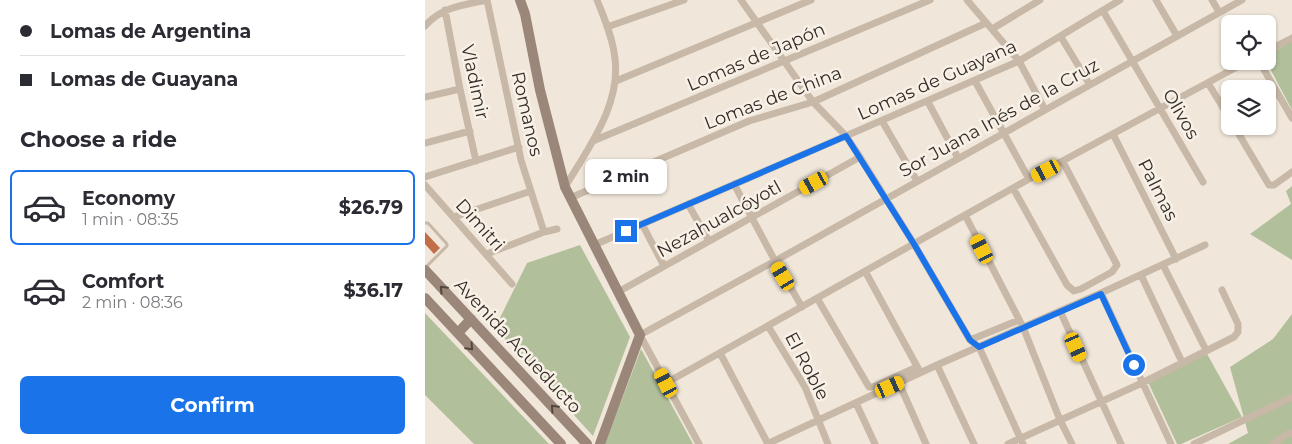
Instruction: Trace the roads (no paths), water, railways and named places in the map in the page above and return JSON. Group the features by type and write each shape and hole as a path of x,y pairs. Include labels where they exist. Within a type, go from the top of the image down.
{"street":[{"path":"425,26 445,10 487,0"},
{"name":"Romanos","path":"487,0 519,147 544,232"},
{"path":"520,0 525,14 540,90 569,198 699,444"},
{"path":"565,187 593,141 610,103 616,81 615,53 597,0"},
{"path":"607,27 685,0"},
{"path":"741,0 813,102 846,136 861,157 970,340 979,347 1022,441"},
{"path":"616,81 811,0"},
{"name":"Lomas de Japón","path":"593,141 930,0"},
{"path":"967,0 1019,61 1045,110"},
{"path":"992,29 1039,0"},
{"name":"Lomas de Guayana","path":"593,245 975,82 1019,61 1120,0"},
{"path":"1156,0 1177,36"},
{"path":"1212,0 1219,12"},
{"name":"Sor Juana Inés de la Cruz","path":"640,335 1242,0"},
{"name":"Vladimir","path":"445,10 476,161"},
{"name":"Olivos","path":"1103,11 1203,182"},
{"name":"Lomas de China","path":"569,198 749,121 813,102 986,23"},
{"path":"1061,37 1090,84"},
{"path":"1276,46 1292,38"},
{"path":"666,383 1029,179 1232,70"},
{"path":"1264,70 1292,118"},
{"path":"975,82 1029,179"},
{"path":"1208,83 1221,104"},
{"path":"425,97 460,89"},
{"path":"927,102 958,158"},
{"path":"882,121 917,181"},
{"path":"425,143 470,131"},
{"name":"Palmas","path":"1113,134 1176,259"},
{"path":"1239,135 1269,185 1274,185 1292,172"},
{"path":"425,177 519,147"},
{"name":"Nezahualcóyotl","path":"618,292 861,157"},
{"path":"1013,188 1067,285 1071,290 1077,291 1113,272 1117,265 1063,162"},
{"path":"734,184 801,307"},
{"name":"Dimitri","path":"425,185 512,284"},
{"path":"454,217 531,191"},
{"path":"688,204 709,241"},
{"path":"965,215 1023,328 1060,420 1072,444"},
{"path":"642,224 664,266"},
{"path":"487,254 544,232 557,229"},
{"path":"817,298 867,385 873,387 937,365 1101,294 1205,245"},
{"path":"1163,265 1206,350"},
{"name":"Avenida Acueducto","path":"425,269 587,444"},
{"path":"865,271 919,370"},
{"path":"1141,275 1182,362"},
{"path":"1008,444 1022,441 1060,420 1234,337 1238,332 1238,324 1222,290"},
{"path":"1101,294 1171,444"},
{"name":"Avenida Acueducto","path":"425,298 561,444"},
{"path":"1060,311 1121,444"},
{"path":"457,333 471,319"},
{"path":"970,340 1019,320"},
{"name":"El Roble","path":"768,326 805,387 828,444"},
{"path":"600,444 640,335"},
{"path":"720,352 767,444 899,383 919,370"},
{"path":"937,365 974,444"},
{"path":"899,383 926,444"},
{"path":"1194,444 1292,398"},
{"path":"856,403 875,444"},
{"path":"1273,444 1287,434 1292,433"}],"lane":[{"path":"425,223 428,223 447,246 425,269"}]}
